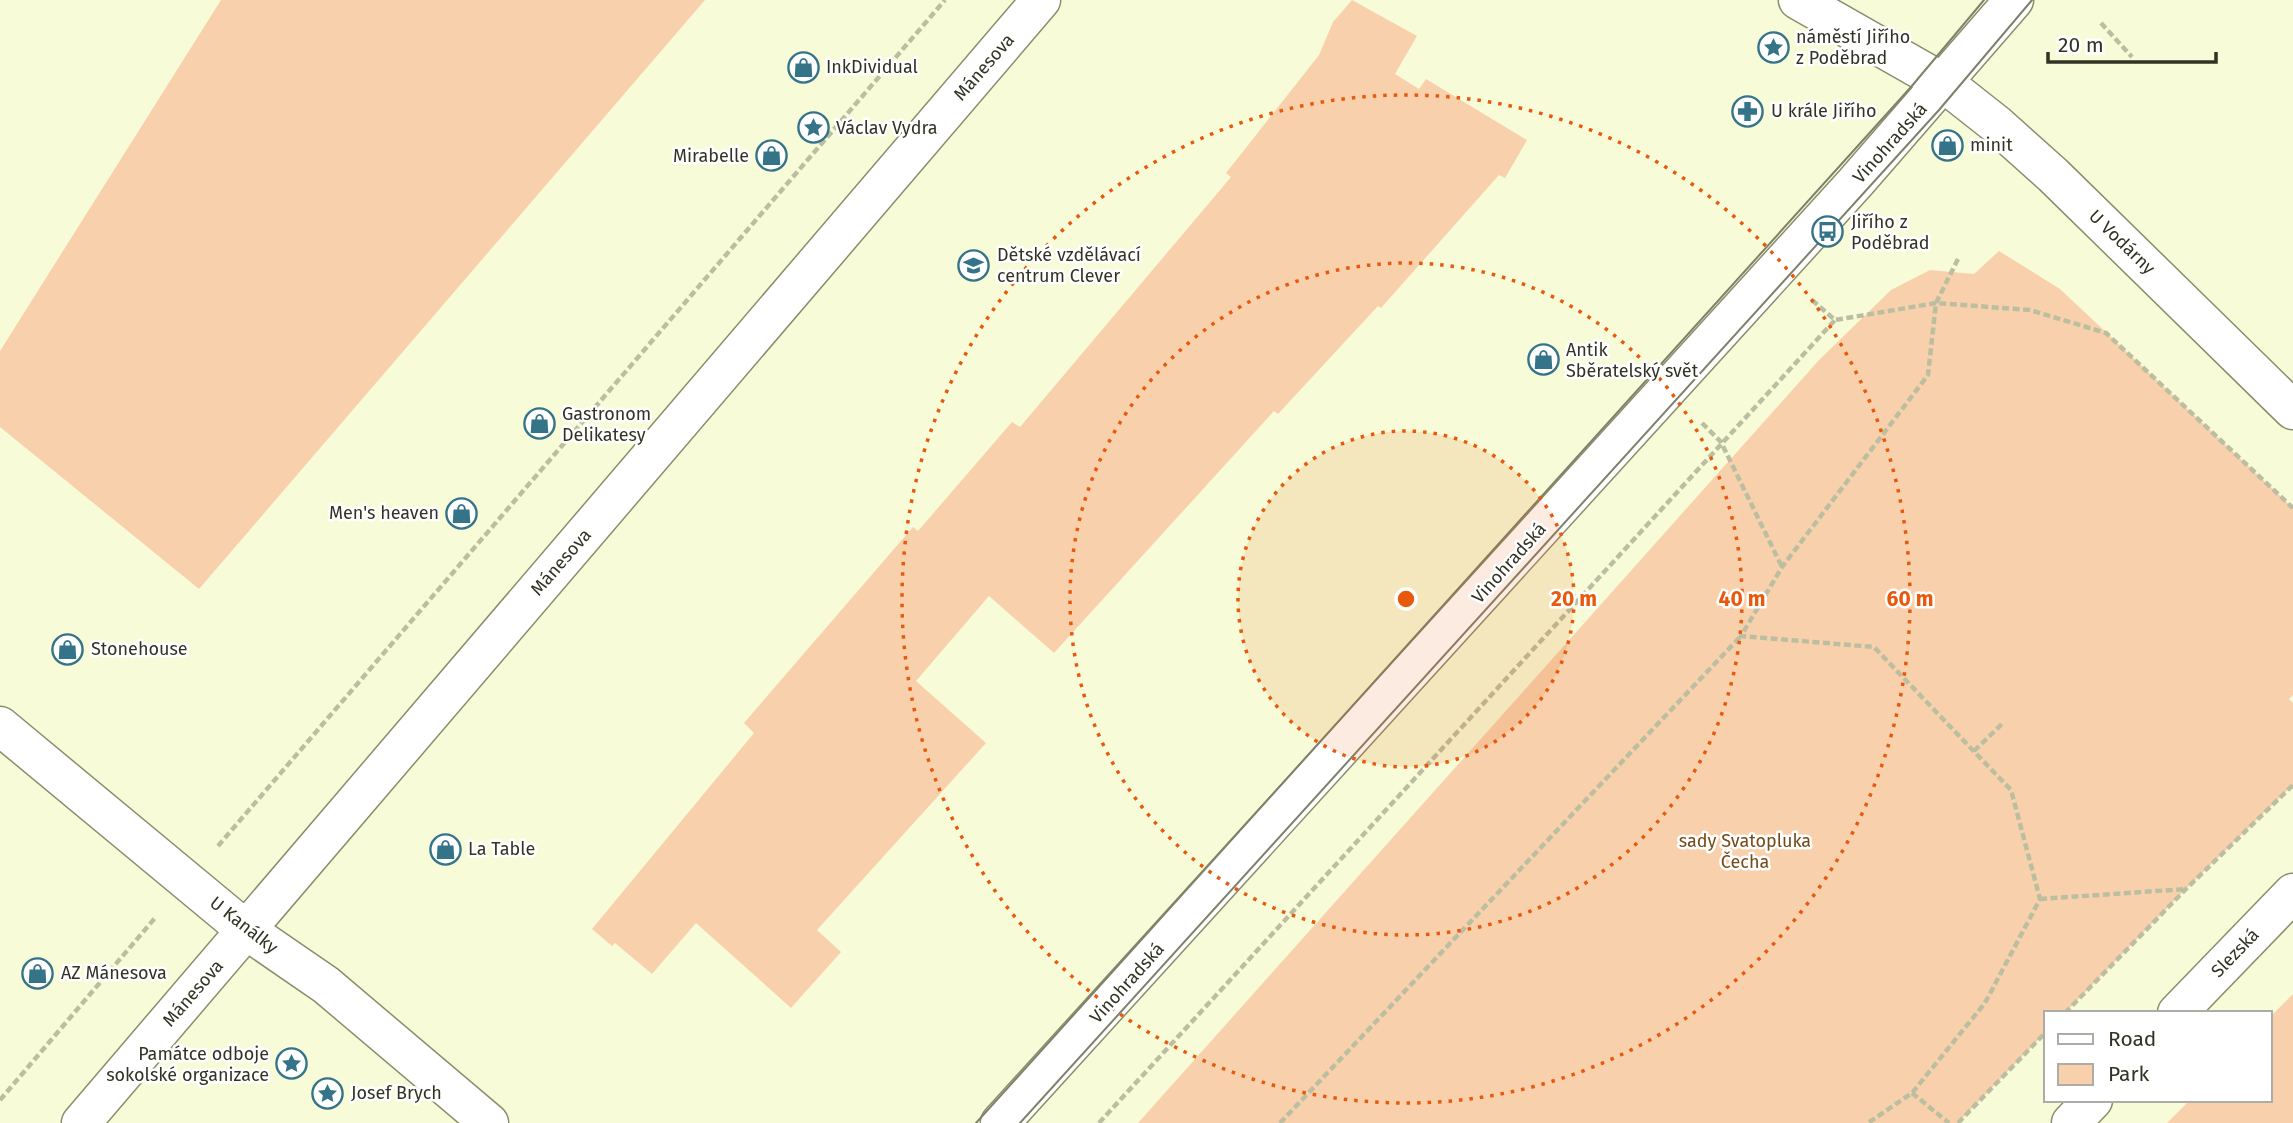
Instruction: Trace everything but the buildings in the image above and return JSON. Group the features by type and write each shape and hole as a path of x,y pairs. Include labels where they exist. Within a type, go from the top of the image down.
{"street":[{"name":"Mánesova","path":"81,1123 1041,0"},
{"path":"1798,0 1944,83"},
{"name":"Vinohradská","path":"1000,1123 1944,83 2014,0"},
{"name":"U Vodárny","path":"1944,83 1996,124 2053,175 2293,410"},
{"name":"U Kanálky","path":"0,726 246,930 326,985 489,1123"},
{"name":"Slezská","path":"2179,1011 2293,892"},
{"path":"2071,1123 2091,1102"}],"path":[{"path":"0,1100 147,929 185,879 234,830 945,0"},
{"path":"2101,23 2132,57"},
{"path":"1280,1123 1741,636 1782,567 1928,375 1936,303 1958,259"},
{"path":"1807,296 1835,320"},
{"path":"1099,1123 1835,320 1936,303 2031,310 2106,333 2293,508"},
{"path":"1696,418 1721,442 1782,567"},
{"path":"1741,636 1874,647 2011,790 2040,899 1985,1003 1912,1093 1868,1123"},
{"path":"1974,751 2004,722"},
{"path":"2067,1011 2186,889 2293,785"},
{"path":"2040,899 2186,889"},
{"path":"1958,1123 2044,1034"},
{"path":"1912,1093 1949,1123"}],"green space":[{"path":"221,0 705,0 199,589 0,427 0,351"},
{"path":"1352,0 1417,36 1395,74 1419,89 1426,79 1527,140 1505,178 1499,175 1381,308 1378,306 1278,414 1274,411 1054,653 989,596 916,681 986,743 817,930 841,952 791,1008 696,923 652,974 615,943 612,946 592,929 754,733 744,723 913,527 918,531 1012,422 1020,427 1231,177 1226,173 1319,55 1333,22"},
{"name":"sady Svatopluka Čecha","path":"1999,251 2060,289 2293,508 2293,695 2289,699 2293,703 2293,785 2186,889 2067,1011 2044,1011 2044,1034 1958,1123 1138,1123 1819,360 1891,290 1930,270 1974,274"},
{"path":"2293,994 2293,1123 2167,1123 2188,1102 2272,1102 2272,1015"}],"tram line":[{"path":"976,1123 1911,87 1984,0"},
{"path":"1020,1123 1939,110 2032,0"}],"place":[{"name":"náměstí Jiřího z Poděbrad","path":"1773,47"},
{"name":"InkDividual","path":"803,67"},
{"name":"U krále Jiřího","path":"1748,111"},
{"name":"Václav Vydra","path":"813,128"},
{"name":"minit","path":"1947,145"},
{"name":"Mirabelle","path":"772,156"},
{"name":"Jiřího z Poděbrad","path":"1828,232"},
{"name":"Dětské vzdělávací centrum Clever","path":"974,265"},
{"name":"Antik Sběratelský svět","path":"1543,360"},
{"name":"Gastronom Delikatesy","path":"539,424"},
{"name":"Men's heaven","path":"462,513"},
{"name":"Stonehouse","path":"68,649"},
{"name":"La Table","path":"445,849"},
{"name":"AZ Mánesova","path":"38,973"},
{"name":"Památce odboje sokolské organizace","path":"292,1064"},
{"name":"Josef Brych","path":"328,1093"}]}
